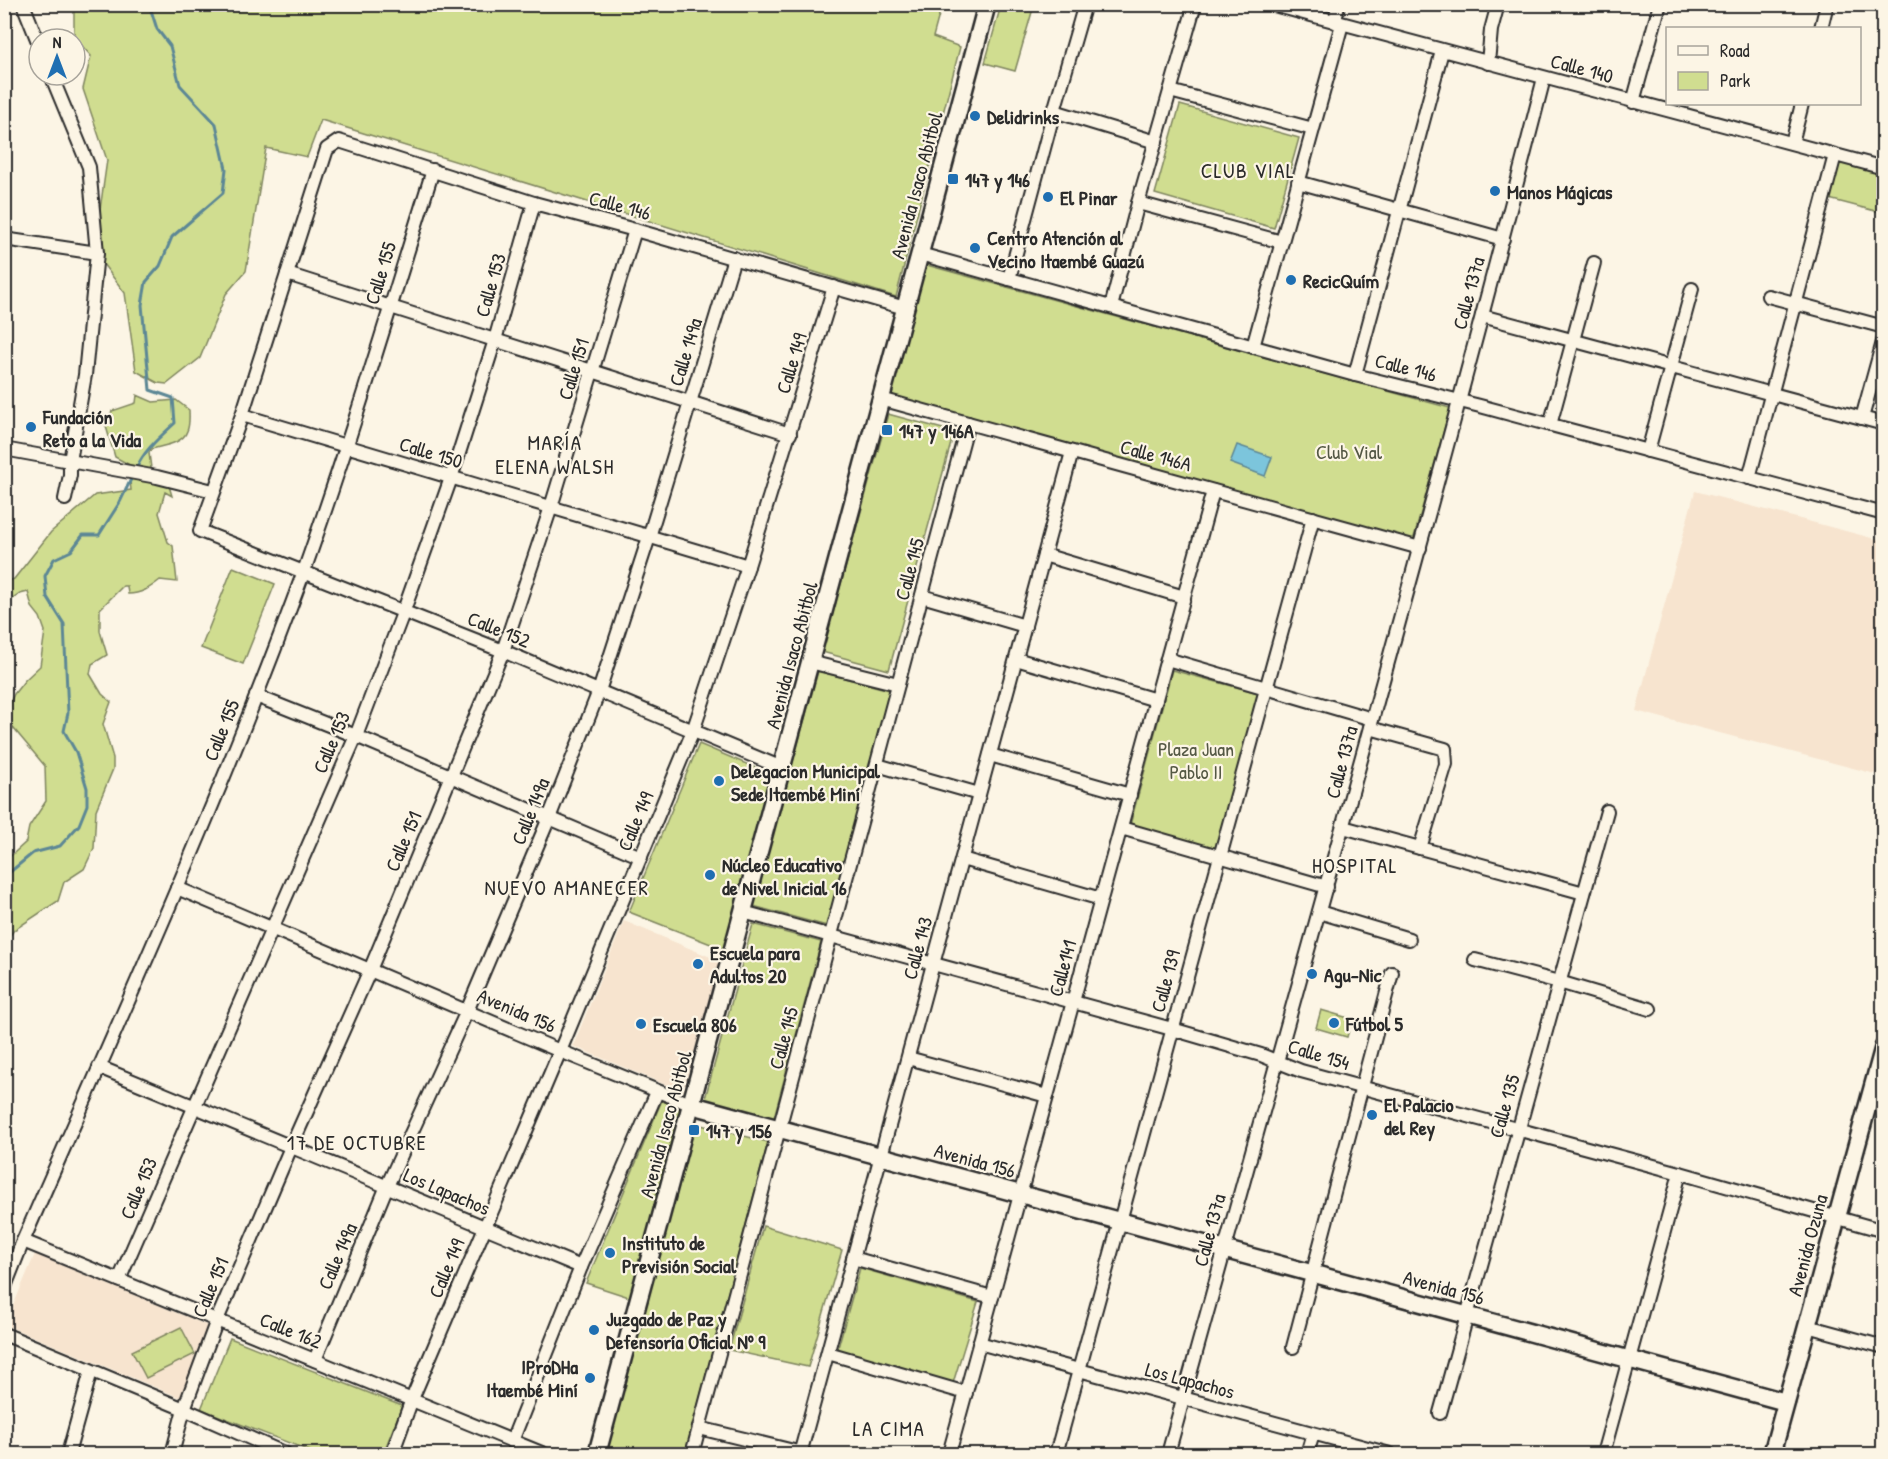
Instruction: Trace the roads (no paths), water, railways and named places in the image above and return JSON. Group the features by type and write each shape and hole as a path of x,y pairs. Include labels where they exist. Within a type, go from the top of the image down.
{"main road":[{"name":"Avenida Isaco Abitbol","path":"597,1455 987,4"},
{"name":"Avenida Ozuna","path":"1777,1453 1786,1402 1884,1046"},
{"name":"Avenida 156","path":"692,1105 1786,1402"}],"street":[{"path":"23,4 32,27"},
{"path":"1010,279 1085,4"},
{"path":"1111,307 1195,4"},
{"name":"Calle 140","path":"1270,4 1884,168"},
{"path":"1253,347 1313,129 1338,23 1338,4"},
{"path":"1488,63 1491,30 1498,4"},
{"path":"1633,102 1660,4"},
{"path":"1821,27 1827,4"},
{"path":"1355,375 1442,51"},
{"name":"Calle 137a","path":"1168,1455 1420,548 1544,78"},
{"path":"56,87 89,167 97,253 85,375 65,499"},
{"path":"1170,92 1313,129"},
{"path":"1792,143 1802,105"},
{"path":"1054,111 1156,142"},
{"name":"Calle 146","path":"287,274 327,149 339,141 534,202 905,308"},
{"path":"1749,478 1835,155"},
{"name":"Calle 155","path":"4,1289 23,1240 177,888 256,696 303,573 347,447 433,171"},
{"path":"1298,182 1503,239"},
{"name":"Calle 153","path":"119,1280 356,736 451,478 495,340 534,202"},
{"path":"1138,203 1282,242"},
{"name":"Calle 151","path":"172,1455 183,1409 217,1320 370,970 503,651 551,507 635,230"},
{"path":"4,239 97,253"},
{"name":"Calle 146","path":"920,254 1355,375 1460,400 1884,514"},
{"name":"Calle 149a","path":"315,1360 387,1186 467,1011 549,818 599,691 649,537 734,258"},
{"path":"1550,425 1594,263"},
{"path":"4,449 157,477 213,491 242,415 287,274 790,434"},
{"name":"Calle 149","path":"392,1455 412,1399 693,731 748,567 834,287"},
{"path":"1648,451 1692,289"},
{"path":"1768,296 1884,327"},
{"path":"1482,316 1884,424"},
{"path":"1862,418 1884,338"},
{"name":"Calle 146A","path":"881,399 1420,548"},
{"name":"Calle 150","path":"242,415 748,567"},
{"name":"Calle 145","path":"692,1455 968,423"},
{"name":"Calle 143","path":"802,1454 1072,452"},
{"name":"Calle 152","path":"213,491 200,531 503,651 782,768"},
{"name":"Calle141","path":"949,1455 1213,491"},
{"name":"Calle 139","path":"1056,1455 1313,518"},
{"path":"1044,555 1184,597"},
{"path":"922,596 1025,626"},
{"path":"1016,659 1156,700"},
{"path":"1167,659 1266,688 1445,749 1446,764 1420,848"},
{"path":"810,662 898,684"},
{"path":"256,696 641,857"},
{"path":"990,755 1130,795"},
{"path":"876,765 979,795"},
{"name":"Calle 135","path":"1440,1413 1607,811"},
{"path":"1343,826 1584,893"},
{"path":"1121,828 1327,887"},
{"path":"962,859 1101,899"},
{"name":"Avenida 156","path":"177,888 692,1105"},
{"name":"Calle 154","path":"743,912 1172,1029 1261,1055 1301,1071 1680,1173 1884,1231"},
{"path":"1319,912 1409,939"},
{"path":"1475,960 1650,1009"},
{"path":"1293,1347 1392,973"},
{"path":"908,1058 1047,1096"},
{"name":"Los Lapachos","path":"99,1067 581,1267"},
{"path":"512,1441 581,1267 657,1092"},
{"path":"1603,1455 1680,1173"},
{"name":"Calle 162","path":"23,1240 544,1455"},
{"path":"853,1258 992,1297"},
{"path":"1807,1326 1884,1347"},
{"path":"4,1334 286,1454"},
{"name":"Los Lapachos","path":"980,1343 1390,1455"},
{"path":"828,1353 966,1393"},
{"path":"68,1455 91,1371"},
{"path":"699,1428 802,1454"},
{"path":"1307,1455 1313,1434"}],"water":[{"path":"1237,445 1272,457 1265,476 1230,463"}],"waterway":[{"path":"136,469 148,450 175,423 173,398 150,390 142,305 146,282 160,266 172,237 223,193 226,169 216,124 180,85 170,46 157,29 149,4"},
{"path":"4,877 33,853 60,846 79,825 87,805 87,788 76,752 64,731 68,713 64,624 47,597 45,576 54,559 71,551 83,535 99,535 120,502 133,475"}],"place":[{"name":"Delidrinks","path":"975,116"},
{"name":"147 y 146","path":"953,179"},
{"name":"Manos Mágicas","path":"1495,191"},
{"name":"El Pinar","path":"1048,197"},
{"name":"Centro Atención al Vecino Itaembé Guazú","path":"975,248"},
{"name":"RecicQuím","path":"1291,280"},
{"name":"Fundación Reto a la Vida","path":"31,427"},
{"name":"147 y 146A","path":"887,430"},
{"name":"Delegacion Municipal Sede Itaembé Miní","path":"719,781"},
{"name":"Núcleo Educativo de Nivel Inicial 16","path":"710,875"},
{"name":"Escuela para Adultos 20","path":"698,964"},
{"name":"Agu-Nic","path":"1312,974"},
{"name":"Fútbol 5","path":"1334,1023"},
{"name":"Escuela 806","path":"641,1024"},
{"name":"El Palacio del Rey","path":"1372,1115"},
{"name":"147 y 156","path":"694,1130"},
{"name":"Instituto de Previsión Social","path":"610,1253"},
{"name":"Juzgado de Paz y Defensoría Oficial Nº 9","path":"594,1330"},
{"name":"IProDHa Itaembé Miní","path":"590,1378"}],"district":[{"name":"CLUB VIAL","path":"1248,170"},
{"name":"MARÍA ELENA WALSH","path":"555,454"},
{"name":"HOSPITAL","path":"1355,865"},
{"name":"NUEVO AMANECER","path":"567,887"},
{"name":"17 DE OCTUBRE","path":"357,1142"},
{"name":"LA CIMA","path":"889,1428"}],"park label":[{"name":"Club Vial","path":"1349,451"},
{"name":"Plaza Juan Pablo II","path":"1196,760"}]}
